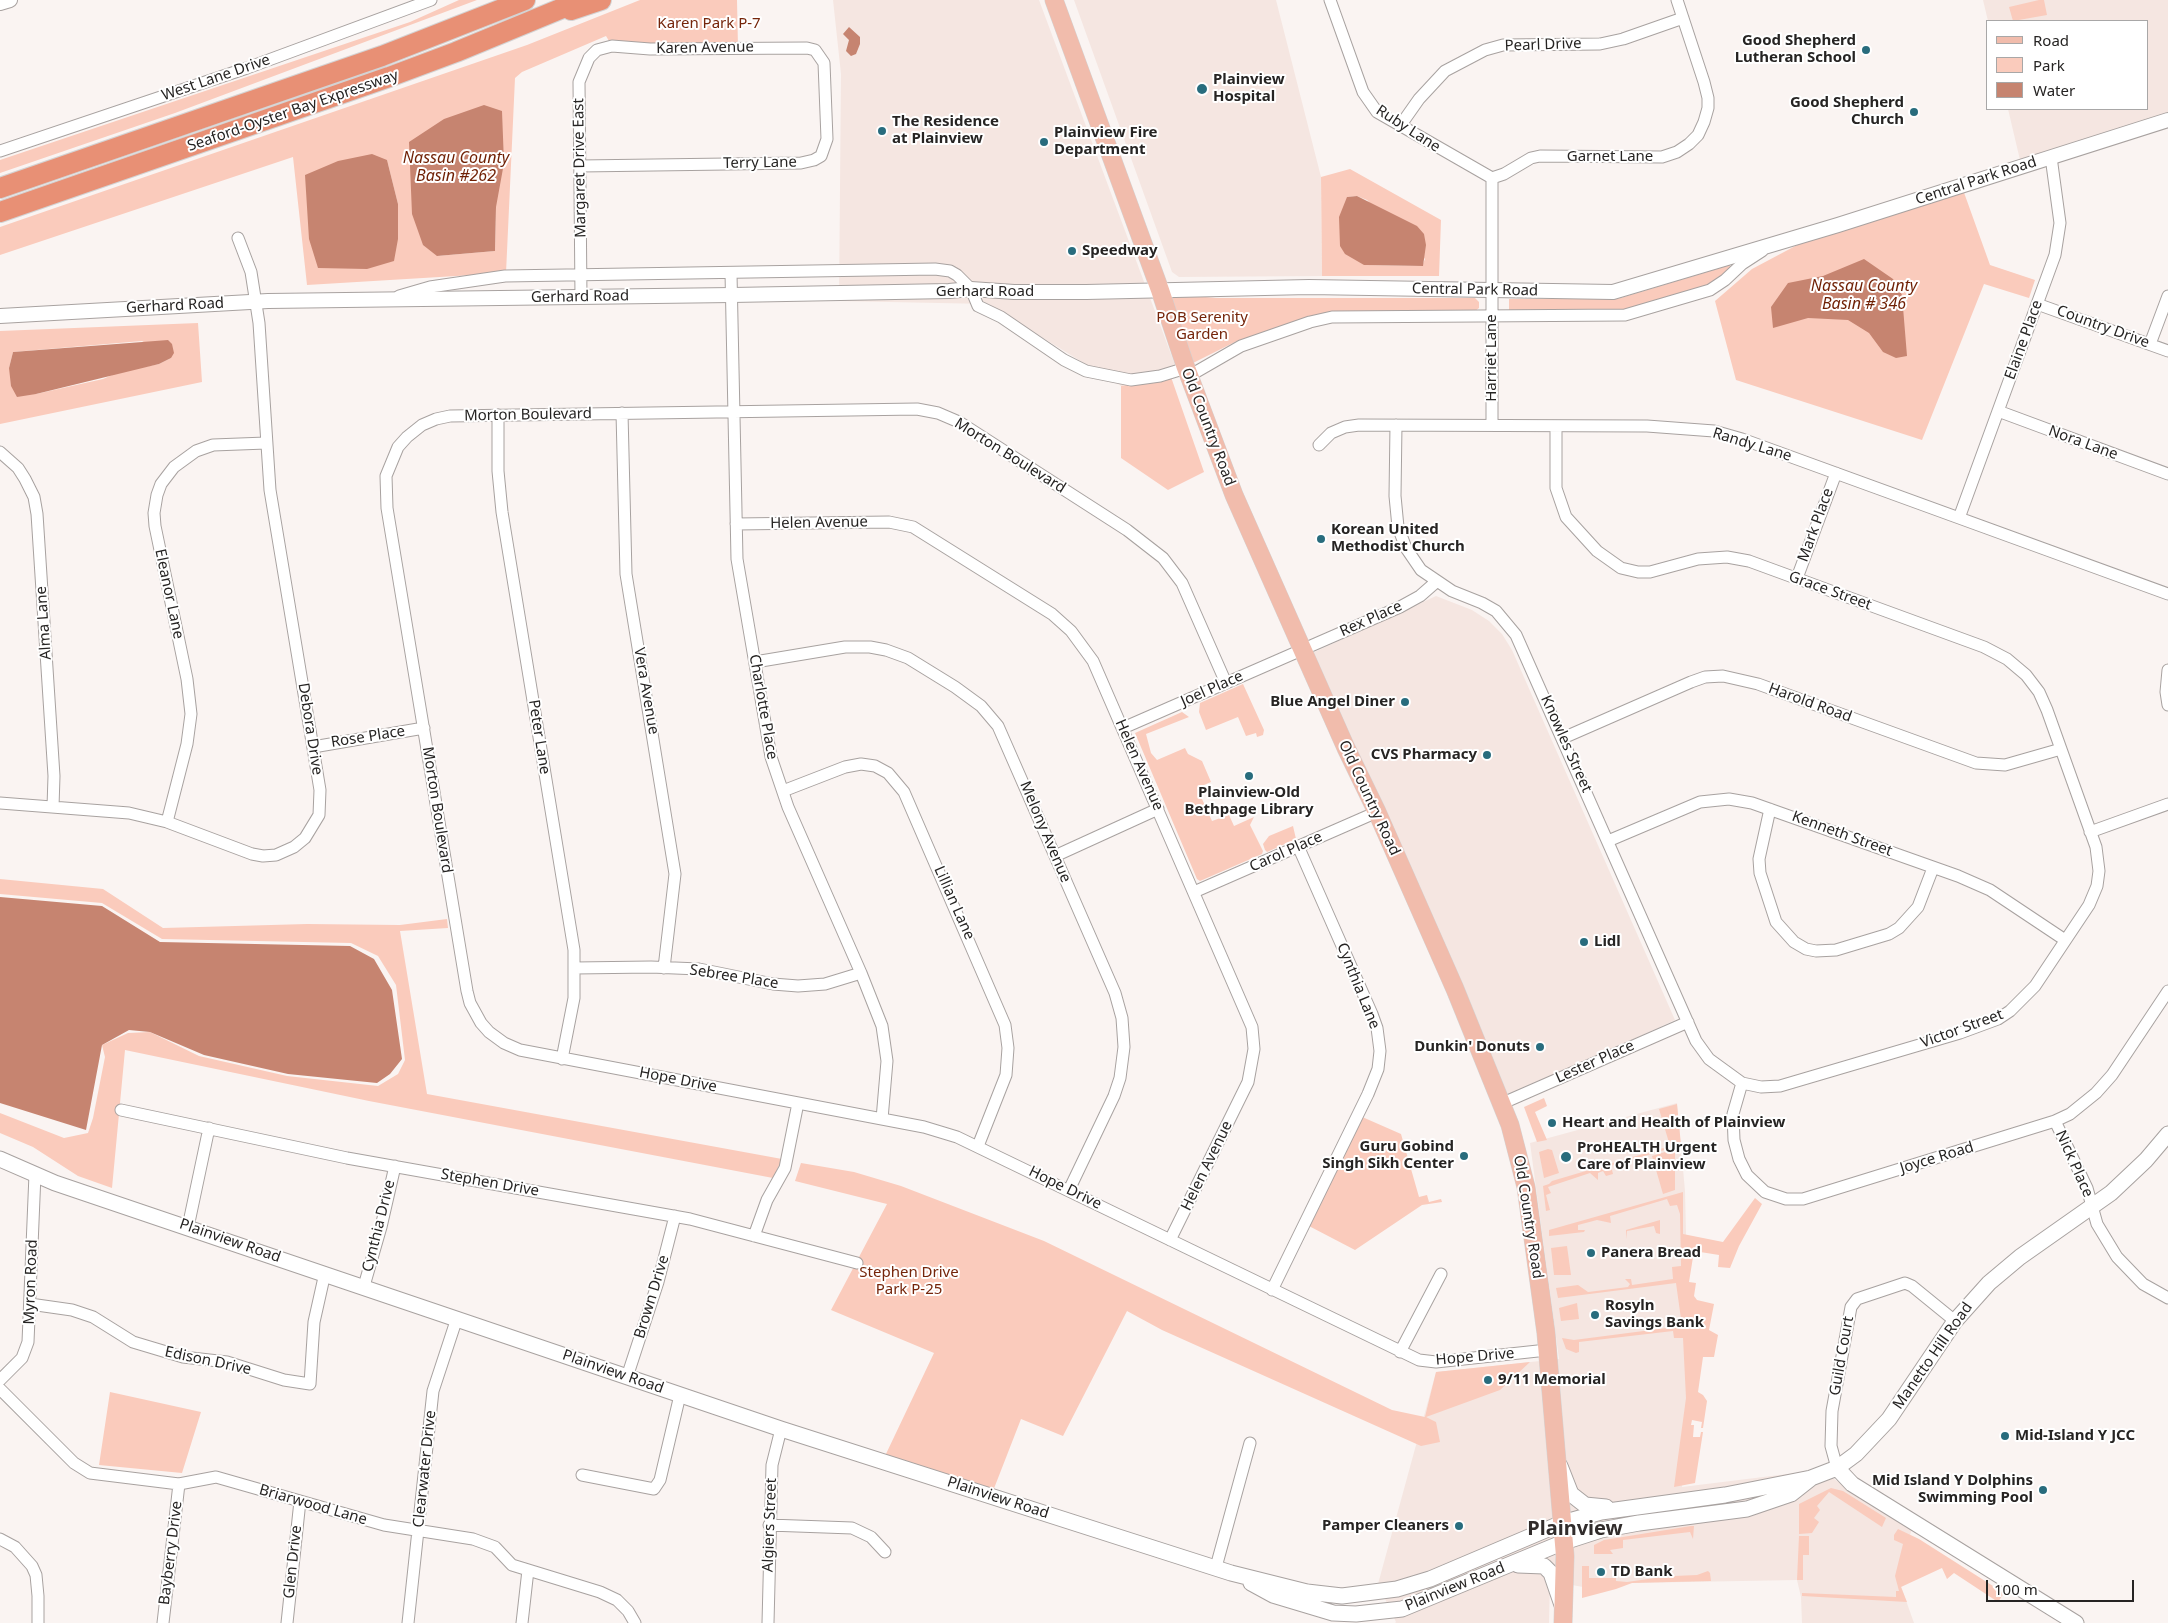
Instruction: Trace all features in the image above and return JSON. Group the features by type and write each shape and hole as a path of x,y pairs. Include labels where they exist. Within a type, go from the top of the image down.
{"highway":[{"name":"Seaford-Oyster Bay Expressway","path":"0,212 372,83 524,25 582,0"},
{"path":"524,25 601,0"},
{"name":"Seaford-Oyster Bay Expressway","path":"0,188 382,56 521,1"}],"main road":[{"name":"Old Country Road","path":"1054,0 1160,290 1187,372 1234,494 1346,748 1377,812 1503,1103 1518,1152 1526,1187 1547,1350 1564,1542 1563,1616"},
{"name":"Manetto Hill Road","path":"1562,1524 1620,1508 1700,1498 1811,1478 1837,1468 1856,1454 1889,1418 1955,1321 1989,1283 2020,1257 2111,1194 2146,1160 2168,1134"},
{"name":"Plainview Road","path":"0,1159 35,1174 680,1395 1216,1567 1273,1596 1352,1620 1402,1610 1564,1542"},
{"path":"1556,1455 1571,1494 1585,1505 1620,1508"},
{"path":"1837,1468 1852,1484 2076,1623"},
{"name":"Manetto Hill Road","path":"1564,1542 1601,1530 1639,1523 1747,1509 1791,1494 1811,1478"},
{"path":"1700,1498 1702,1516"},
{"name":"Plainview Road","path":"1231,1573 1307,1592 1342,1596 1397,1589 1430,1579 1562,1524"},
{"path":"1506,1566 1544,1566 1551,1573 1563,1616"},
{"path":"1430,1579 1436,1597"},
{"path":"1342,1596 1352,1620 1397,1589"},
{"path":"1315,1609 1326,1623"},
{"path":"1382,1623 1402,1610"}],"street":[{"path":"0,3 10,0"},
{"name":"West Lane Drive","path":"0,151 264,62 431,0"},
{"name":"Ruby Lane","path":"1330,0 1363,92 1377,112 1492,178"},
{"name":"Garnet Lane","path":"1492,178 1504,174 1531,158 1540,156 1662,157 1677,152 1689,144 1698,135 1708,108 1704,82 1677,0"},
{"name":"Pearl Drive","path":"1400,126 1419,99 1445,71 1485,50 1504,45 1600,44 1623,39 1683,18"},
{"name":"Karen Avenue","path":"602,48 612,46 650,49 807,48"},
{"name":"Margaret Drive East","path":"581,297 578,82 589,58 602,48"},
{"name":"Terry Lane","path":"580,166 801,163 814,160 821,156 827,139 826,73 820,55 807,48"},
{"name":"Central Park Road","path":"1160,290 1309,286 1613,292 1783,241 2168,120"},
{"name":"Elaine Place","path":"1959,518 2038,304 2054,255 2059,234 2058,200 2051,157"},
{"path":"1492,178 1492,291"},
{"name":"Debora Drive","path":"0,803 130,813 167,822 252,854 269,855 286,852 305,838 319,815 320,790 270,490 259,323 251,272 238,238"},
{"name":"Central Park Road","path":"389,299 430,287 505,276 935,269 950,271 971,289 978,306 1001,318 1064,360 1086,371 1131,380 1187,372 1241,346 1310,322 1332,317 1625,315 1710,290 1725,280 1742,264 1783,241"},
{"name":"Charlotte Place","path":"731,273 737,559 754,662 771,757 783,791 876,1009 885,1043 886,1080 882,1118"},
{"name":"Gerhard Road","path":"0,316 255,302 732,296 971,289 1014,292 1160,290"},
{"name":"Harriet Lane","path":"1492,291 1492,425"},
{"path":"2150,344 2168,296"},
{"name":"Country Drive","path":"2038,304 2168,351"},
{"name":"Morton Boulevard","path":"562,1058 520,1050 504,1043 481,1023 470,1003 387,508 386,476 398,448 422,425 450,416 917,409 938,413 959,422 1127,530 1163,558 1182,583 1226,683"},
{"name":"Nora Lane","path":"1998,411 2168,474"},
{"name":"Vera Avenue","path":"622,413 626,574 675,874 664,968"},
{"name":"Peter Lane","path":"498,415 498,471 502,512 572,931 575,968 574,998 562,1058"},
{"name":"Randy Lane","path":"1319,445 1331,433 1345,427 1492,425 1694,428 1742,438 2168,594"},
{"name":"Knowles Street","path":"1396,426 1395,496 1398,527 1406,548 1421,570 1436,582 1482,603 1507,622 1527,656 1696,1041 1709,1059 1742,1083"},
{"name":"Grace Street","path":"1556,426 1555,471 1559,501 1572,526 1610,561 1621,568 1650,572 1698,559 1727,557 1749,561 1984,646 2007,659 2026,675 2039,692 2061,748 2090,832"},
{"name":"Eleanor Lane","path":"167,822 187,744 191,714 187,679 155,526 154,513 157,495 161,484 174,466 196,451 213,445 266,443"},
{"name":"Alma Lane","path":"0,452 18,468 25,479 34,497 37,514 54,776 53,807"},
{"name":"Mark Place","path":"1797,578 1836,472"},
{"name":"Helen Avenue","path":"736,524 889,522 913,527 1052,614 1071,630 1093,661 1248,1013 1254,1048 1248,1082 1170,1240"},
{"name":"Rex Place","path":"1302,649 1400,607 1420,596 1436,582"},
{"name":"Melony Avenue","path":"754,662 845,647 870,647 908,658 954,686 981,706 998,726 1115,993 1124,1032 1123,1062 1114,1096 1069,1190"},
{"name":"Joel Place","path":"1123,728 1302,649"},
{"path":"2168,670 2166,692 2168,705"},
{"name":"Harold Road","path":"1563,738 1691,682 1705,677 1723,676 1758,684 1976,763 2005,765 2061,748"},
{"name":"Rose Place","path":"313,747 424,728"},
{"name":"Lillian Lane","path":"783,791 844,767 861,764 875,766 888,773 904,792 1005,1025 1008,1048 1006,1075 978,1146"},
{"name":"Kenneth Street","path":"1608,841 1700,802 1734,799 1770,809 1990,890 2065,940"},
{"path":"2090,832 2168,804"},
{"path":"1055,856 1158,809"},
{"path":"1770,809 1759,858 1760,873 1776,922 1794,942 1806,949 1816,951 1836,950 1888,934 1899,928 1918,906 1933,868"},
{"name":"Carol Place","path":"1194,892 1377,812"},
{"name":"Victor Street","path":"1742,1083 1761,1087 1796,1083 1998,1019 2024,999 2089,905 2097,886 2098,856 2090,832"},
{"name":"Cynthia Lane","path":"1272,1290 1368,1094 1378,1069 1380,1051 1377,1028 1372,1014 1298,846"},
{"name":"Sebree Place","path":"575,968 699,969 773,984 798,986 825,984 861,973"},
{"name":"Joyce Road","path":"1742,1083 1733,1114 1734,1140 1739,1159 1748,1175 1756,1185 1774,1196 1786,1200 1815,1196 2055,1121 2070,1114 2096,1094 2112,1074 2168,991"},
{"name":"Lester Place","path":"1503,1103 1688,1022"},
{"name":"Hope Drive","path":"562,1058 924,1126 978,1146 1419,1360 1436,1362 1547,1350"},
{"path":"754,1236 767,1200 785,1168 798,1103"},
{"name":"Stephen Drive","path":"121,1110 395,1166 675,1216 857,1263"},
{"name":"Nick Place","path":"2055,1121 2087,1188 2097,1224 2116,1256 2143,1284 2168,1298"},
{"path":"188,1227 209,1128"},
{"name":"Cynthia Drive","path":"364,1286 381,1227 395,1166"},
{"name":"Myron Road","path":"0,1380 22,1358 28,1342 35,1174"},
{"name":"Brown Drive","path":"627,1377 658,1282 675,1216"},
{"name":"Edison Drive","path":"30,1304 72,1310 93,1317 133,1342 183,1358 227,1362 284,1380 310,1384 314,1322 325,1273"},
{"path":"1400,1352 1441,1274"},
{"name":"Guild Court","path":"1837,1468 1831,1446 1832,1411 1851,1306 1857,1299 1905,1284 1912,1286 1955,1321"},
{"name":"Clearwater Drive","path":"408,1623 433,1391 457,1318"},
{"name":"Briarwood Lane","path":"0,1389 83,1470 107,1476 179,1484 216,1477 384,1525 489,1543 512,1565 600,1592 617,1600 628,1611 635,1623"},
{"path":"582,1475 654,1489 660,1480 680,1395"},
{"name":"Algiers Street","path":"768,1623 772,1465 782,1429"},
{"path":"1216,1567 1250,1443"},
{"name":"Bayberry Drive","path":"163,1623 179,1484"},
{"name":"Glen Drive","path":"286,1623 300,1501"},
{"path":"769,1525 852,1528 871,1537 885,1552"},
{"path":"0,1539 15,1547 32,1566 38,1596 38,1623"},
{"path":"522,1623 528,1570"}],"shaded area":[{"path":"833,0 1039,0 1178,373 1171,377 1121,386 988,304 839,301 841,74"},
{"name":"Plainview Hospital","path":"1074,0 1276,0 1321,177 1322,276 1179,277 1172,272"},
{"path":"1983,0 2168,0 2168,114 2020,160 2008,110 2148,110 2148,20 1988,20"},
{"path":"1436,596 1472,610 1489,621 1502,634 1512,650 1675,1020 1507,1098 1308,655"},
{"path":"1677,1103 1685,1191 1690,1400 1682,1487 1820,1470 1912,1529 1897,1575 1914,1623 1802,1623 1801,1597 1797,1580 1631,1583 1583,1587 1550,1581 1549,1623 1395,1623 1378,1584 1436,1372 1559,1359 1530,1143"}],"green space":[{"path":"459,0 477,0 175,113 0,173 0,160 410,22"},
{"name":"Karen Park P-7","path":"640,0 737,0 738,48 612,46 606,36 522,72 515,78 506,273 307,285 293,157 0,255 0,227 527,45","holes":["387,160 398,204 398,239","496,207 495,251 437,256"]},
{"path":"2044,0 2047,15 2013,20 2009,7"},
{"path":"1350,169 1441,220 1439,276 1322,276 1321,177","holes":["1357,196 1367,200 1425,259 1422,266 1364,265 1347,197"]},
{"path":"1962,187 1990,265 2035,280 2029,298 1984,284 1922,440 1736,380 1715,301 1752,269 1816,235"},
{"path":"1730,265 1730,268 1718,281 1702,288 1622,310 1509,310 1509,299 1617,299"},
{"name":"POB Serenity Garden","path":"1165,293 1216,298 1475,298 1479,302 1479,308 1475,311 1311,318 1237,341 1189,365"},
{"path":"198,323 202,382 0,424 0,331","holes":["142,341 171,358 159,364 119,372 103,379 36,394 9,368 13,352"]},
{"path":"1171,377 1204,472 1168,490 1121,458 1121,386"},
{"path":"1243,684 1264,730 1263,735 1257,737 1256,733 1246,736 1238,717 1206,730 1199,712 1200,703"},
{"path":"1182,712 1189,717 1146,734 1151,753 1157,760 1185,748 1188,754 1202,761 1211,782 1197,788 1212,821 1229,815 1234,826 1254,817 1250,825 1263,851 1262,854 1200,881 1197,879 1135,733"},
{"path":"1293,826 1296,839 1267,852 1265,850 1263,844 1269,836"},
{"path":"0,879 103,889 163,928 307,924 400,925 447,919 448,928 400,931 427,1094 782,1159 773,1178 369,1101 125,1050 112,1188 78,1176 33,1147 0,1133 0,1113 64,1138 88,1133 93,1118 105,1057 102,1045 128,1033 150,1032 199,1056 287,1076 378,1086 398,1074 405,1060 396,985 378,956 351,943 162,939 102,903 0,894"},
{"path":"1544,1098 1547,1106 1535,1112 1547,1140 1537,1142 1524,1107"},
{"path":"1677,1104 1681,1145 1611,1166 1613,1174 1606,1176 1603,1171 1598,1173 1598,1180 1590,1173 1548,1187 1551,1193 1546,1195 1550,1210 1546,1211 1543,1186 1552,1181 1670,1146 1659,1109"},
{"path":"1360,1116 1401,1134 1419,1197 1427,1195 1429,1202 1441,1199 1442,1202 1422,1205 1355,1250 1307,1225"},
{"path":"1548,1149 1552,1150 1559,1173 1544,1178 1539,1152"},
{"path":"1675,1149 1675,1190 1663,1194 1652,1156"},
{"name":"Stephen Drive Park P-25","path":"801,1163 854,1172 901,1186 1044,1241 1392,1410 1425,1417 1436,1372 1530,1362 1500,1390 1426,1417 1436,1422 1440,1442 1421,1446 1162,1330 1127,1311 1063,1436 1021,1419 993,1491 885,1456 934,1353 831,1310 887,1204 795,1181"},
{"path":"1683,1192 1683,1234 1723,1242 1755,1198 1762,1204 1739,1246 1730,1268 1718,1267 1719,1255 1694,1251 1689,1282 1696,1283 1694,1296 1697,1300 1714,1304 1709,1330 1718,1335 1714,1357 1703,1357 1698,1392 1707,1401 1703,1428 1701,1428 1702,1422 1692,1420 1691,1425 1694,1425 1693,1437 1700,1437 1701,1432 1703,1432 1695,1483 1674,1487 1686,1398 1683,1338 1674,1338 1673,1331 1579,1342 1579,1352 1576,1353 1566,1349 1562,1338 1574,1340 1682,1326 1676,1283 1558,1298 1556,1288 1578,1285 1588,1292 1628,1287 1630,1284 1625,1279 1631,1279 1632,1285 1673,1279 1672,1267 1681,1266 1680,1214 1677,1205 1670,1206 1667,1199 1610,1216 1611,1223 1597,1220 1578,1225 1578,1230 1585,1230 1584,1232 1549,1236 1549,1230"},
{"path":"1660,1220 1660,1234 1656,1233 1654,1226 1627,1231 1626,1239 1626,1230"},
{"path":"1567,1246 1571,1275 1554,1275 1551,1248"},
{"path":"1577,1303 1579,1319 1561,1321 1559,1308"},
{"path":"110,1392 201,1412 182,1473 99,1465"},
{"path":"1831,1488 1843,1491 1886,1518 1882,1527 1829,1492 1817,1506 1820,1510 1814,1518 1819,1522 1812,1533 1799,1534 1799,1504"},
{"path":"1694,1526 1693,1539 1690,1532 1623,1540 1623,1548 1610,1550 1613,1554 1594,1554 1594,1545 1604,1540"},
{"path":"1898,1529 1919,1539 2004,1593 1998,1602 1954,1573 1947,1579 1942,1568 1901,1587 1907,1602 1802,1596 1802,1593 1896,1597 1896,1591 1899,1591 1895,1576 1903,1544 1894,1540 1894,1535"},
{"path":"1799,1536 1809,1536 1809,1555 1803,1555 1803,1580 1797,1580"},
{"path":"1582,1566 1589,1566 1589,1578 1616,1578 1616,1581 1627,1582 1655,1578 1664,1576 1663,1567 1666,1567 1669,1573 1674,1576 1697,1575 1708,1571 1711,1581 1632,1583 1582,1598"}],"water":[{"path":"849,27 860,37 860,44 856,54 851,56 846,51 849,40 843,34"},
{"name":"Nassau County Basin #262","path":"484,105 502,111 504,163 496,207 495,251 437,256 423,245 412,214 409,142 444,119"},
{"path":"372,154 387,160 398,204 398,239 394,261 367,269 318,268 309,239 305,175 338,161"},
{"path":"1357,196 1417,226 1424,234 1426,245 1423,266 1364,265 1345,254 1340,246 1339,217 1347,197"},
{"name":"Nassau County Basin # 346","path":"1864,259 1893,279 1902,295 1907,356 1896,358 1883,352 1869,333 1848,320 1808,318 1773,328 1771,307 1788,283 1823,276"},
{"path":"168,340 172,344 174,353 171,358 159,364 17,397 11,386 9,368 13,352"},
{"path":"0,897 102,906 160,942 350,946 374,959 392,990 402,1059 390,1074 377,1083 288,1074 204,1055 150,1032 129,1030 102,1045 86,1130 0,1103"}],"place":[{"name":"Good Shepherd Lutheran School","path":"1866,50"},
{"name":"Plainview Hospital","path":"1202,89"},
{"name":"Good Shepherd Church","path":"1914,112"},
{"name":"The Residence at Plainview","path":"882,131"},
{"name":"Plainview Fire Department","path":"1044,142"},
{"name":"Speedway","path":"1072,251"},
{"name":"Korean United Methodist Church","path":"1321,539"},
{"name":"Blue Angel Diner","path":"1405,702"},
{"name":"CVS Pharmacy","path":"1487,755"},
{"name":"Plainview-Old Bethpage Library","path":"1249,776"},
{"name":"Lidl","path":"1584,942"},
{"name":"Dunkin' Donuts","path":"1540,1047"},
{"name":"Heart and Health of Plainview","path":"1552,1123"},
{"name":"Guru Gobind Singh Sikh Center","path":"1464,1156"},
{"name":"ProHEALTH Urgent Care of Plainview","path":"1566,1157"},
{"name":"Panera Bread","path":"1591,1253"},
{"name":"Rosyln Savings Bank","path":"1595,1315"},
{"name":"9/11 Memorial","path":"1488,1380"},
{"name":"Mid-Island Y JCC","path":"2005,1436"},
{"name":"Mid Island Y Dolphins Swimming Pool","path":"2043,1490"},
{"name":"Pamper Cleaners","path":"1459,1526"},
{"name":"TD Bank","path":"1601,1572"}],"district":[{"name":"Plainview","path":"1575,1529"}]}
